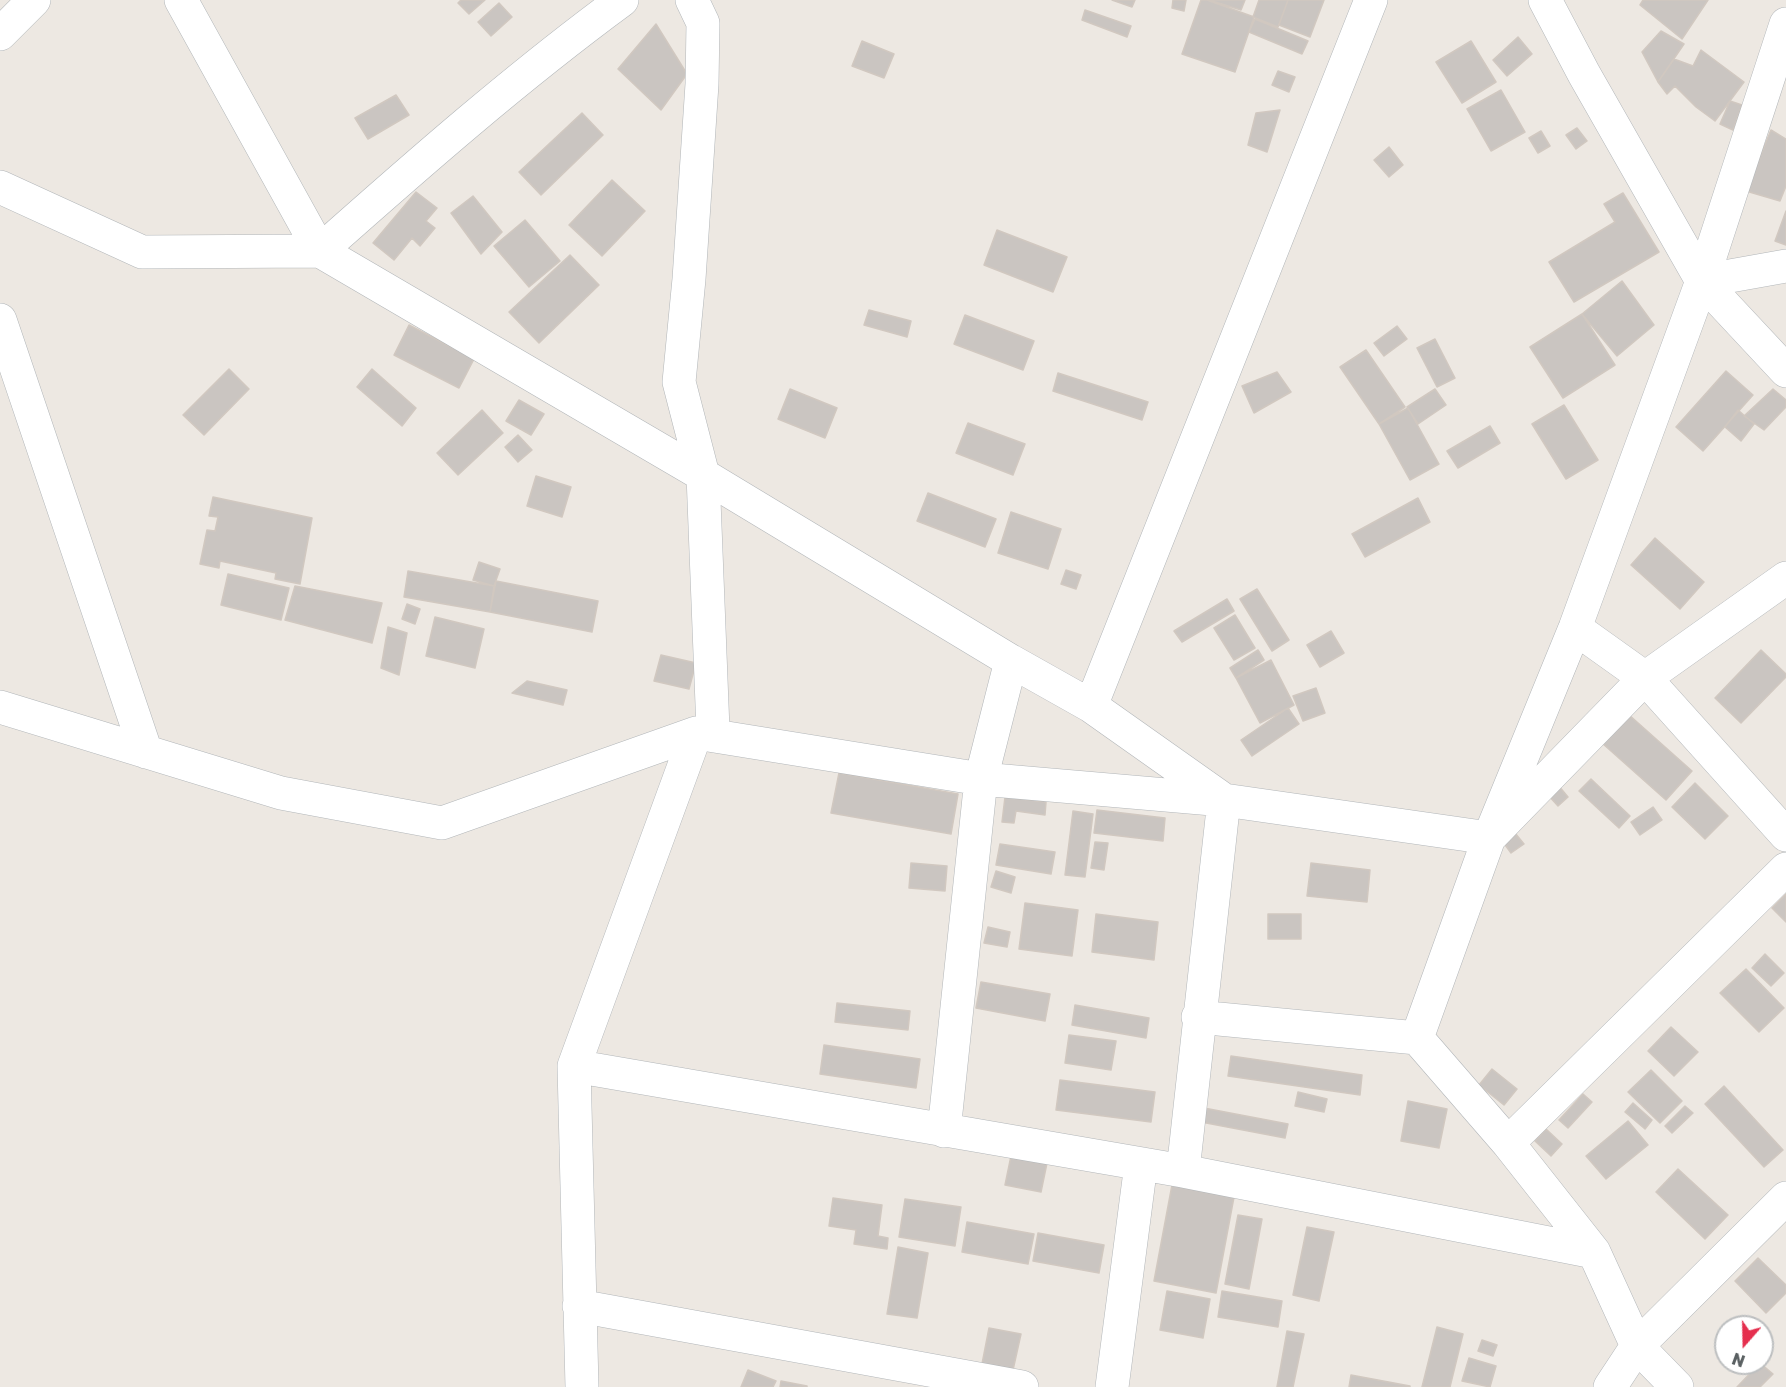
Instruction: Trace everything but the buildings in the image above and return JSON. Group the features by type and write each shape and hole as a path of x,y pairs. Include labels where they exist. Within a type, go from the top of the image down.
{"street":[{"path":"0,34 34,0"},
{"path":"181,0 320,251"},
{"path":"320,251 478,113 557,48 622,0"},
{"path":"0,707 281,793 442,823 696,733 713,730 703,475 679,382 689,279 702,84 703,23 692,0"},
{"path":"1091,706 1371,0"},
{"path":"1545,0 1584,74 1702,281 1786,371"},
{"path":"1417,1038 1490,838 1575,628 1702,281 1786,24"},
{"path":"0,187 142,252 320,251 703,475 1011,661 1091,706 1224,800"},
{"path":"1702,281 1786,266"},
{"path":"0,320 146,752"},
{"path":"1490,838 1645,678 1786,578"},
{"path":"1575,628 1645,678 1786,836"},
{"path":"944,1131 981,779 1011,661"},
{"path":"696,733 981,779 1224,800 1490,838"},
{"path":"582,1387 574,1066 696,733"},
{"path":"1183,1171 1198,1017 1224,800"},
{"path":"1508,1143 1786,869"},
{"path":"1198,1017 1417,1038 1508,1143 1594,1252 1637,1346 1677,1387"},
{"path":"574,1066 1183,1171 1594,1252"},
{"path":"1112,1387 1142,1164"},
{"path":"1610,1387 1637,1346 1786,1198"},
{"path":"579,1306 1022,1387"}]}
